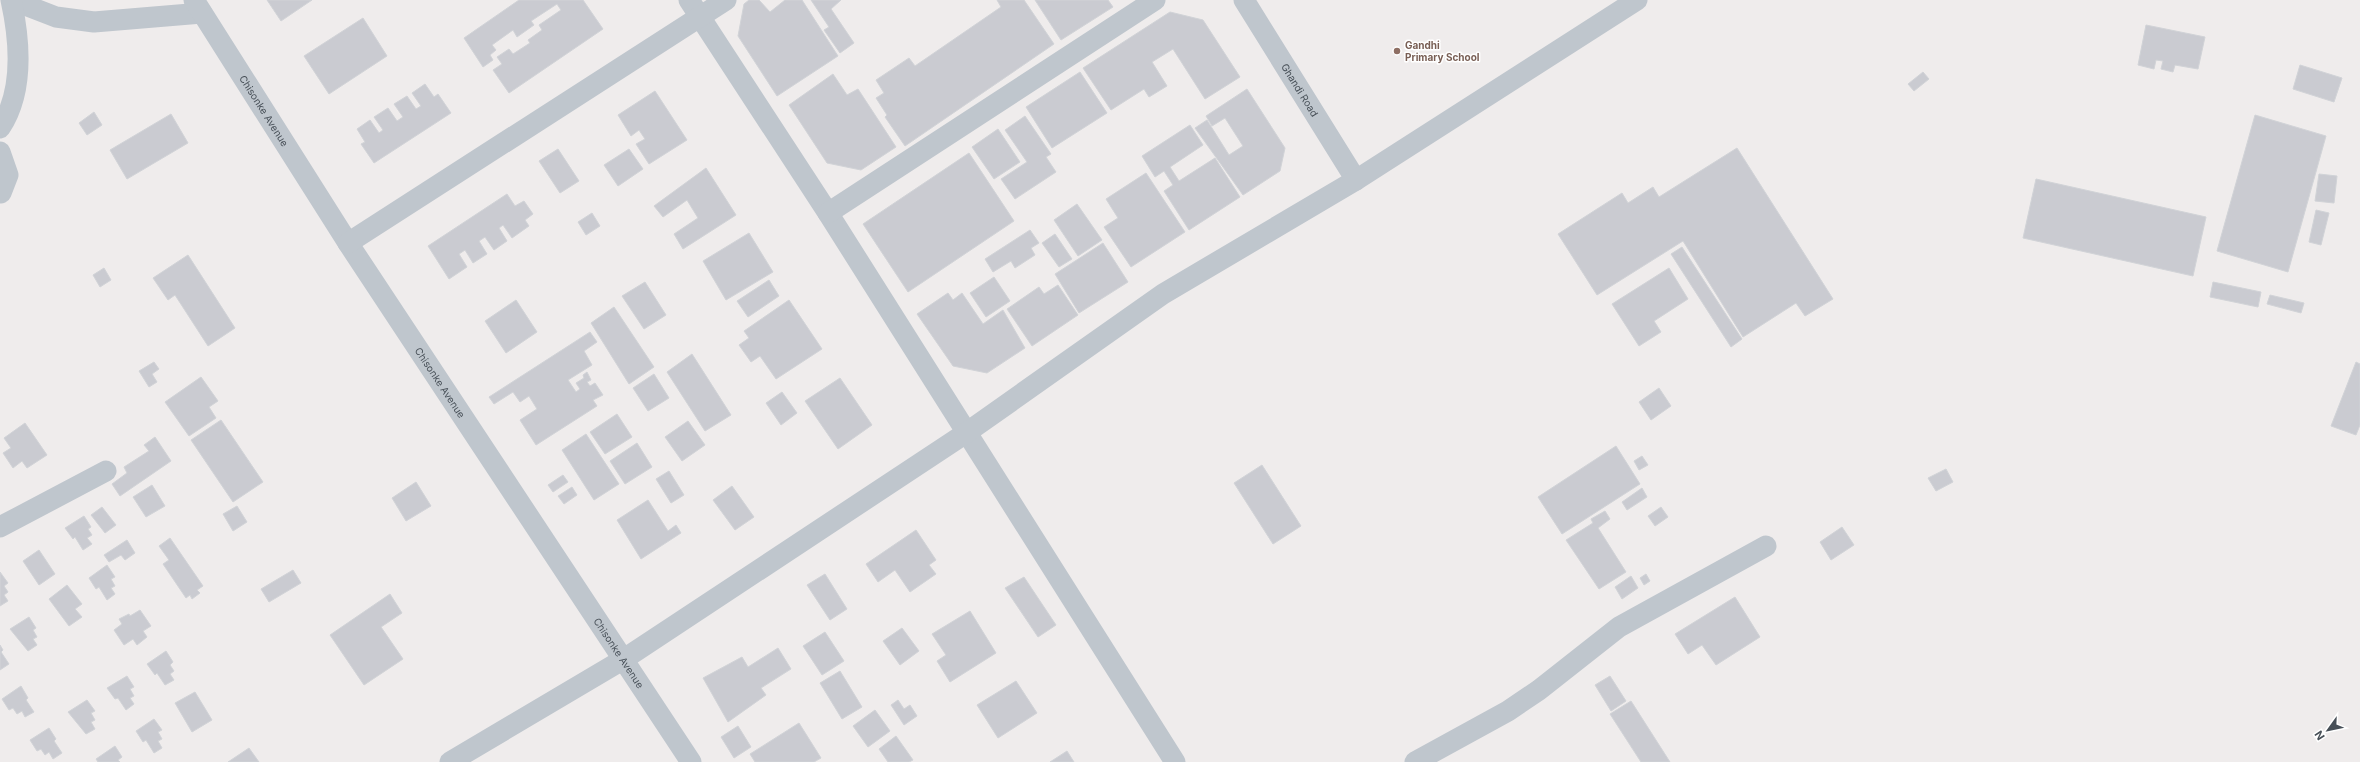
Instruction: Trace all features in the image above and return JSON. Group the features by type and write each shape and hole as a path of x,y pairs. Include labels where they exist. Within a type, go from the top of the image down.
{"street":[{"path":"12,0 56,17 94,22 198,6"},
{"path":"0,128 9,114 17,69 18,32 12,0"},
{"path":"689,0 828,213 1175,762"},
{"path":"348,243 726,0"},
{"path":"828,213 1155,0"},
{"name":"Ghandi Road","path":"1244,0 1356,180"},
{"path":"450,762 624,659 966,433 1163,294 1356,180 1637,0"},
{"name":"Chisonke Avenue","path":"198,6 348,243 691,762"},
{"path":"0,152 8,175 1,192"},
{"path":"0,527 106,471"},
{"path":"1415,762 1508,711 1545,685 1619,628 1766,546"}],"building":[{"path":"267,0 312,0 281,21"},
{"path":"519,0 583,0 603,29 509,93 493,70 502,64 497,57 509,49 513,54 530,43 528,40 542,30 539,25 561,10 557,4 531,21 534,25 517,37 513,30 492,45 496,50 490,55 493,60 483,67 464,38"},
{"path":"749,0 759,0 770,12 785,0 802,0 838,56 777,96 738,36 744,4"},
{"path":"811,0 841,0 831,9 854,43 840,53 824,30 829,27"},
{"path":"997,0 1024,0 1054,44 905,146 885,117 887,115 876,98 884,93 876,80 909,58 915,66 1001,7"},
{"path":"1035,0 1108,0 1113,7 1061,40"},
{"path":"1170,12 1203,20 1240,77 1205,99 1173,49 1152,62 1167,86 1149,97 1144,89 1111,110 1083,68"},
{"path":"363,18 387,56 329,94 304,56"},
{"path":"2146,25 2205,37 2198,69 2175,65 2173,72 2161,69 2163,61 2156,60 2154,69 2138,65"},
{"path":"2300,65 2342,78 2334,102 2293,89"},
{"path":"1080,72 1107,113 1052,148 1026,107"},
{"path":"1923,72 1929,79 1914,91 1908,84"},
{"path":"833,74 847,95 858,89 896,147 861,170 827,163 789,105"},
{"path":"425,84 434,97 438,94 451,113 374,163 361,144 365,142 357,129 370,120 379,133 383,130 374,117 388,108 397,121 403,117 394,104 407,96 416,109 421,106 412,93"},
{"path":"1247,89 1285,148 1280,171 1243,195 1195,128 1207,120 1229,155 1243,146 1225,118 1212,126 1206,116"},
{"path":"655,91 687,140 649,164 636,144 645,139 639,130 631,136 618,115"},
{"path":"94,112 102,125 87,135 79,123"},
{"path":"171,114 188,143 127,179 110,150"},
{"path":"2255,115 2326,136 2288,272 2217,251"},
{"path":"1025,116 1051,154 1046,157 1056,172 1015,199 1001,179 1027,162 1005,130"},
{"path":"1190,125 1203,145 1170,167 1179,181 1215,158 1240,197 1189,230 1164,191 1173,185 1164,171 1155,177 1142,156"},
{"path":"998,129 1020,162 994,179 972,147"},
{"path":"1737,148 1833,299 1805,316 1796,303 1743,337 1683,241 1597,295 1558,234 1622,193 1628,203 1653,187 1659,197"},
{"path":"558,149 579,181 560,193 539,161"},
{"path":"629,149 643,169 618,186 604,165"},
{"path":"969,153 1014,221 908,292 863,224"},
{"path":"706,168 736,215 683,249 674,234 698,218 687,200 663,217 654,206"},
{"path":"1146,173 1185,232 1131,267 1104,227 1118,218 1106,199"},
{"path":"2319,174 2337,176 2334,203 2315,201"},
{"path":"2036,179 2206,217 2193,276 2023,238"},
{"path":"507,194 515,206 524,201 533,214 525,220 529,226 512,238 503,225 499,228 507,241 494,250 485,237 479,241 487,254 473,263 465,250 459,254 467,267 449,279 428,246"},
{"path":"1077,204 1102,240 1078,256 1054,220"},
{"path":"2316,210 2329,213 2321,245 2309,242"},
{"path":"592,213 600,226 586,235 578,222"},
{"path":"1030,230 1039,243 1031,248 1035,255 1015,268 1011,261 993,272 985,259"},
{"path":"749,233 773,272 726,300 703,261"},
{"path":"1055,234 1072,259 1059,267 1042,243"},
{"path":"1103,243 1128,282 1079,313 1055,274"},
{"path":"1682,247 1742,339 1731,347 1671,254"},
{"path":"188,255 235,328 208,346 175,295 168,300 153,278"},
{"path":"104,268 111,280 100,287 93,275"},
{"path":"1669,268 1688,299 1654,321 1661,332 1639,346 1612,304"},
{"path":"994,277 1010,301 986,317 970,293"},
{"path":"769,280 779,296 748,317 737,301"},
{"path":"645,282 666,315 644,329 622,296"},
{"path":"2213,282 2261,292 2258,307 2210,297"},
{"path":"1058,285 1078,315 1032,346 1007,309 1039,287 1044,294"},
{"path":"948,293 953,300 962,293 983,324 1003,310 1025,348 987,373 953,366 917,314"},
{"path":"2270,295 2304,303 2301,313 2267,304"},
{"path":"516,300 537,332 506,353 485,321"},
{"path":"789,300 822,349 776,379 760,356 751,362 739,345 749,338 744,331"},
{"path":"614,307 654,367 629,384 591,323"},
{"path":"590,332 597,342 584,351 592,365 568,380 576,392 580,389 576,383 584,378 583,375 587,372 591,380 587,382 590,386 595,383 603,395 593,400 597,406 536,445 520,420 537,409 529,396 520,402 513,392 494,404 489,397"},
{"path":"692,354 731,415 705,431 667,372"},
{"path":"154,362 159,369 152,374 157,382 149,387 139,371"},
{"path":"2356,362 2360,364 2360,425 2356,435 2331,426"},
{"path":"654,374 669,398 648,411 633,388"},
{"path":"201,377 218,401 209,407 216,418 189,436 165,402"},
{"path":"840,378 872,425 838,449 805,401"},
{"path":"1659,388 1671,406 1651,420 1639,402"},
{"path":"782,392 797,413 781,425 766,403"},
{"path":"617,414 632,437 605,454 590,432"},
{"path":"221,420 263,482 233,502 191,440"},
{"path":"688,421 705,445 682,461 665,437"},
{"path":"25,423 47,455 27,468 22,461 13,468 3,453 11,448 4,438"},
{"path":"586,434 619,484 594,500 562,450"},
{"path":"155,437 171,461 120,496 112,484 127,473 124,467 149,451 144,445"},
{"path":"637,443 652,467 625,484 610,461"},
{"path":"1616,446 1640,484 1562,534 1538,497"},
{"path":"1642,456 1648,465 1639,470 1634,461"},
{"path":"1262,465 1301,526 1273,544 1234,483"},
{"path":"1946,469 1953,482 1936,491 1928,478"},
{"path":"669,471 684,495 671,503 656,479"},
{"path":"563,475 568,482 553,492 548,485"},
{"path":"416,482 431,506 406,521 392,498"},
{"path":"152,485 165,506 146,517 133,497"},
{"path":"732,486 754,517 735,530 713,500"},
{"path":"572,487 577,495 564,504 558,496"},
{"path":"1642,488 1647,497 1627,510 1622,502"},
{"path":"648,500 668,531 676,525 681,533 641,559 617,520"},
{"path":"237,506 247,522 233,531 223,514"},
{"path":"102,507 116,525 105,533 91,515"},
{"path":"1661,507 1668,517 1655,526 1648,516"},
{"path":"1605,511 1610,519 1598,528 1626,572 1599,589 1566,540 1593,523 1591,519"},
{"path":"84,516 91,527 88,529 92,535 87,538 92,544 83,550 75,537 73,539 65,528"},
{"path":"1842,527 1854,545 1831,560 1820,542"},
{"path":"916,530 936,560 929,565 936,574 910,592 895,570 878,582 866,564"},
{"path":"170,538 203,586 197,590 200,593 192,599 190,595 186,598 163,564 169,560 159,546"},
{"path":"127,540 135,553 125,560 121,555 109,562 104,555"},
{"path":"39,550 55,574 39,585 23,561"},
{"path":"107,565 115,577 111,579 115,586 111,588 115,594 107,600 99,587 96,589 89,578"},
{"path":"293,570 301,583 269,602 261,589"},
{"path":"0,572 8,583 4,586 8,592 4,595 8,601 0,606"},
{"path":"825,574 847,609 830,620 807,585"},
{"path":"1646,574 1650,581 1644,585 1640,578"},
{"path":"1631,576 1638,588 1622,599 1615,587"},
{"path":"1024,577 1056,625 1038,637 1005,588"},
{"path":"67,585 82,604 75,609 82,617 69,626 49,599"},
{"path":"390,594 402,613 381,627 403,659 364,685 330,635"},
{"path":"1735,597 1760,637 1716,665 1702,645 1688,654 1675,634"},
{"path":"140,610 151,626 143,631 147,637 137,645 133,639 124,645 114,630 122,624 119,619 129,614 130,616"},
{"path":"970,611 996,653 950,682 937,661 946,655 932,634"},
{"path":"29,617 36,628 33,630 37,637 33,639 37,645 28,651 10,629"},
{"path":"902,628 919,651 900,665 883,641"},
{"path":"825,632 844,661 822,675 803,646"},
{"path":"0,645 3,650 1,652 9,664 0,670"},
{"path":"778,648 791,669 761,688 766,695 728,722 703,678 742,657 748,667"},
{"path":"166,651 173,662 170,665 174,671 170,674 174,680 165,685 157,673 155,675 147,664"},
{"path":"840,671 862,707 842,719 820,683"},
{"path":"127,676 134,687 130,689 134,696 130,698 134,704 126,710 118,698 115,699 107,688"},
{"path":"1610,676 1626,701 1611,711 1595,685"},
{"path":"1016,681 1037,713 998,738 977,705"},
{"path":"21,686 28,698 26,700 34,712 25,717 22,711 17,714 13,708 9,710 2,699"},
{"path":"195,692 212,720 192,732 175,703"},
{"path":"87,700 95,711 91,713 95,720 91,722 95,729 86,734 68,712"},
{"path":"898,700 904,709 910,705 917,716 904,725 891,705"},
{"path":"1631,701 1670,762 1641,762 1610,714"},
{"path":"875,710 890,731 868,747 853,726"},
{"path":"154,719 162,730 158,732 162,739 158,741 162,748 154,753 146,740 143,742 136,731"},
{"path":"799,723 821,758 814,762 755,762 750,754"},
{"path":"738,726 751,747 734,758 721,737"},
{"path":"49,728 56,739 54,741 62,753 53,759 49,752 45,755 41,749 37,751 30,740"},
{"path":"896,736 913,760 909,762 888,762 879,749"},
{"path":"115,746 122,757 118,760 120,762 98,762 96,759"},
{"path":"249,748 259,762 228,762"},
{"path":"1067,751 1074,762 1050,762"}],"place":[{"name":"Gandhi Primary School","path":"1397,51"}]}
